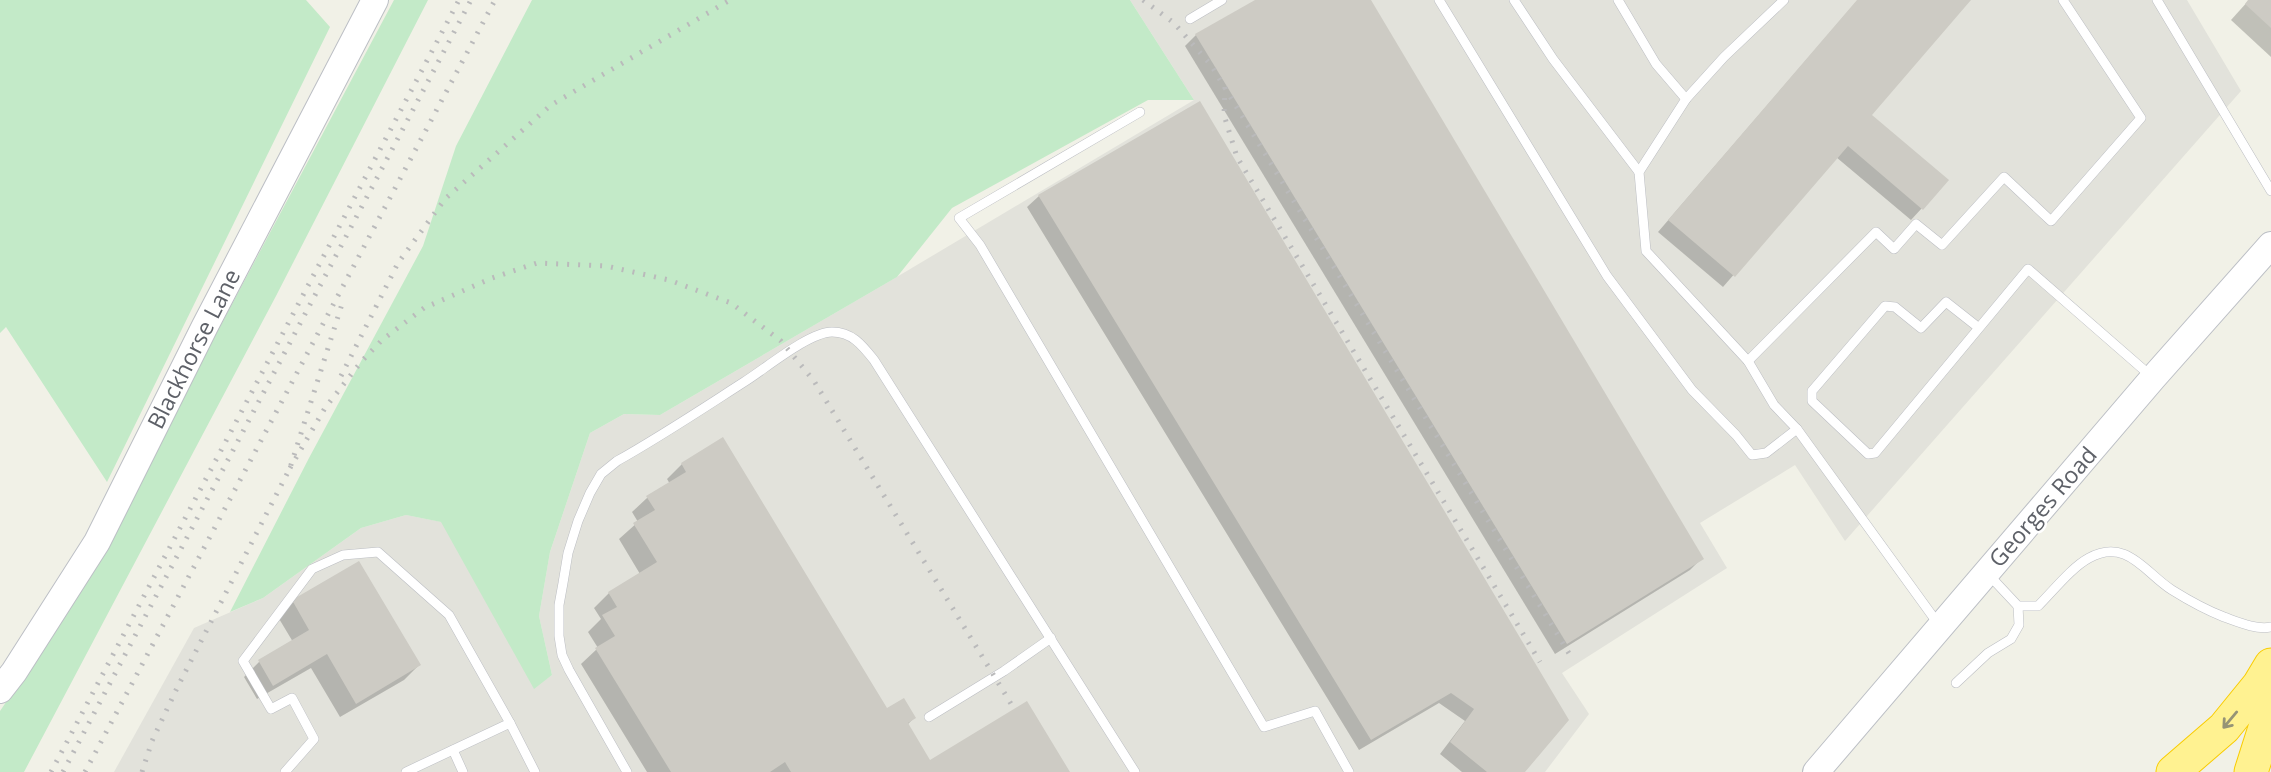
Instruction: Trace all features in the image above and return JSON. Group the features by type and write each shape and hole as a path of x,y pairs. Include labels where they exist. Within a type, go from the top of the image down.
{"highway":[{"path":"2173,772 2224,728 2259,685 2271,665"},
{"path":"2251,772 2271,709"}],"street":[{"name":"Blackhorse Lane","path":"0,690 97,541 205,326 375,0"},
{"name":"Georges Road","path":"1816,772 2271,245"}],"lane":[{"path":"1190,19 1222,0"},
{"path":"1439,0 1607,276 1692,390 1752,455 1766,453 1797,429"},
{"path":"1514,0 1553,59 1639,172 1646,251 1748,361 1774,405 1797,429 1940,627"},
{"path":"1618,0 1656,64 1686,99"},
{"path":"1639,172 1686,99 1724,57 1784,0"},
{"path":"1748,361 1876,233 1894,248 1916,224 1942,245 2004,177 2051,221 2141,118 2063,0"},
{"path":"2157,0 2271,191"},
{"path":"1140,111 959,218 987,257 1264,727 1315,711 1349,772"},
{"path":"1979,328 1946,302 1921,328 1895,307 1885,306 1812,391 1812,401 1868,454 1875,453 1979,328 2028,269 2153,379"},
{"path":"627,772 562,655 559,605 568,553 590,493 601,474 617,461 807,340 821,333 832,332 848,334 860,342 874,360 1135,772"},
{"path":"285,772 314,739 292,698 271,709 243,661 312,569 343,555 378,552 449,615 535,772"},
{"path":"2018,607 2038,606 2090,557 2112,552 2135,558 2170,589 2212,612 2239,622 2271,627"},
{"path":"1956,682 1989,653 2011,639 2019,625 2018,607 1987,572"},
{"path":"929,717 1004,671 1051,638"},
{"path":"406,772 510,723"},
{"path":"453,750 463,772"}],"shaded area":[{"path":"1130,0 2187,0 2241,91 1845,541 1795,465 1700,523 1727,568 1562,673 1589,714 1545,772 114,772 194,628 263,598 361,528 406,515 442,522 534,688 552,675 539,616 550,552 590,433 624,414 660,415 1194,100"}],"green space":[{"path":"0,0 306,0 330,27 107,482 6,327 0,333"},
{"path":"394,0 428,0 276,296 24,772 0,772 0,711 55,630"},
{"path":"532,0 1130,0 1194,100 1148,100 952,208 897,277 660,415 624,414 590,433 550,552 539,616 552,675 534,689 441,522 406,515 361,528 263,598 230,612 423,246 456,146"}],"building":[{"path":"1255,0 1371,0 1704,559 1567,644 1195,34"},
{"path":"1857,0 1971,0 1872,115 1949,180 1923,210 1848,146 1735,277 1668,220"},
{"path":"2248,0 2271,0 2271,28 2245,4"},
{"path":"1200,101 1569,720 1525,772 1487,772 1450,742 1474,709 1451,693 1371,740 1038,195"},
{"path":"723,437 887,708 904,698 916,718 908,723 930,760 1027,701 1070,772 791,772 785,762 770,772 671,772 595,648 615,636 602,615 617,607 608,592 657,562 633,523 655,510 646,496 686,472 681,463"},
{"path":"359,561 421,665 356,704 327,654 273,686 258,660 309,630 292,600"}],"railway":[{"path":"51,772 459,0"},
{"path":"63,772 471,0"},
{"path":"85,772 495,0"},
{"path":"341,376 398,263 445,199 551,105 730,0"},
{"path":"1143,0 1174,23 1211,65 1570,655"},
{"path":"1225,87 1224,115 1237,157 1540,662"},
{"path":"290,468 325,408 361,362 382,340 424,308 492,278 537,263 606,266 669,280 731,303 781,341 814,381 1013,707"},
{"path":"142,772 152,741 177,688 290,468 342,304"}]}
